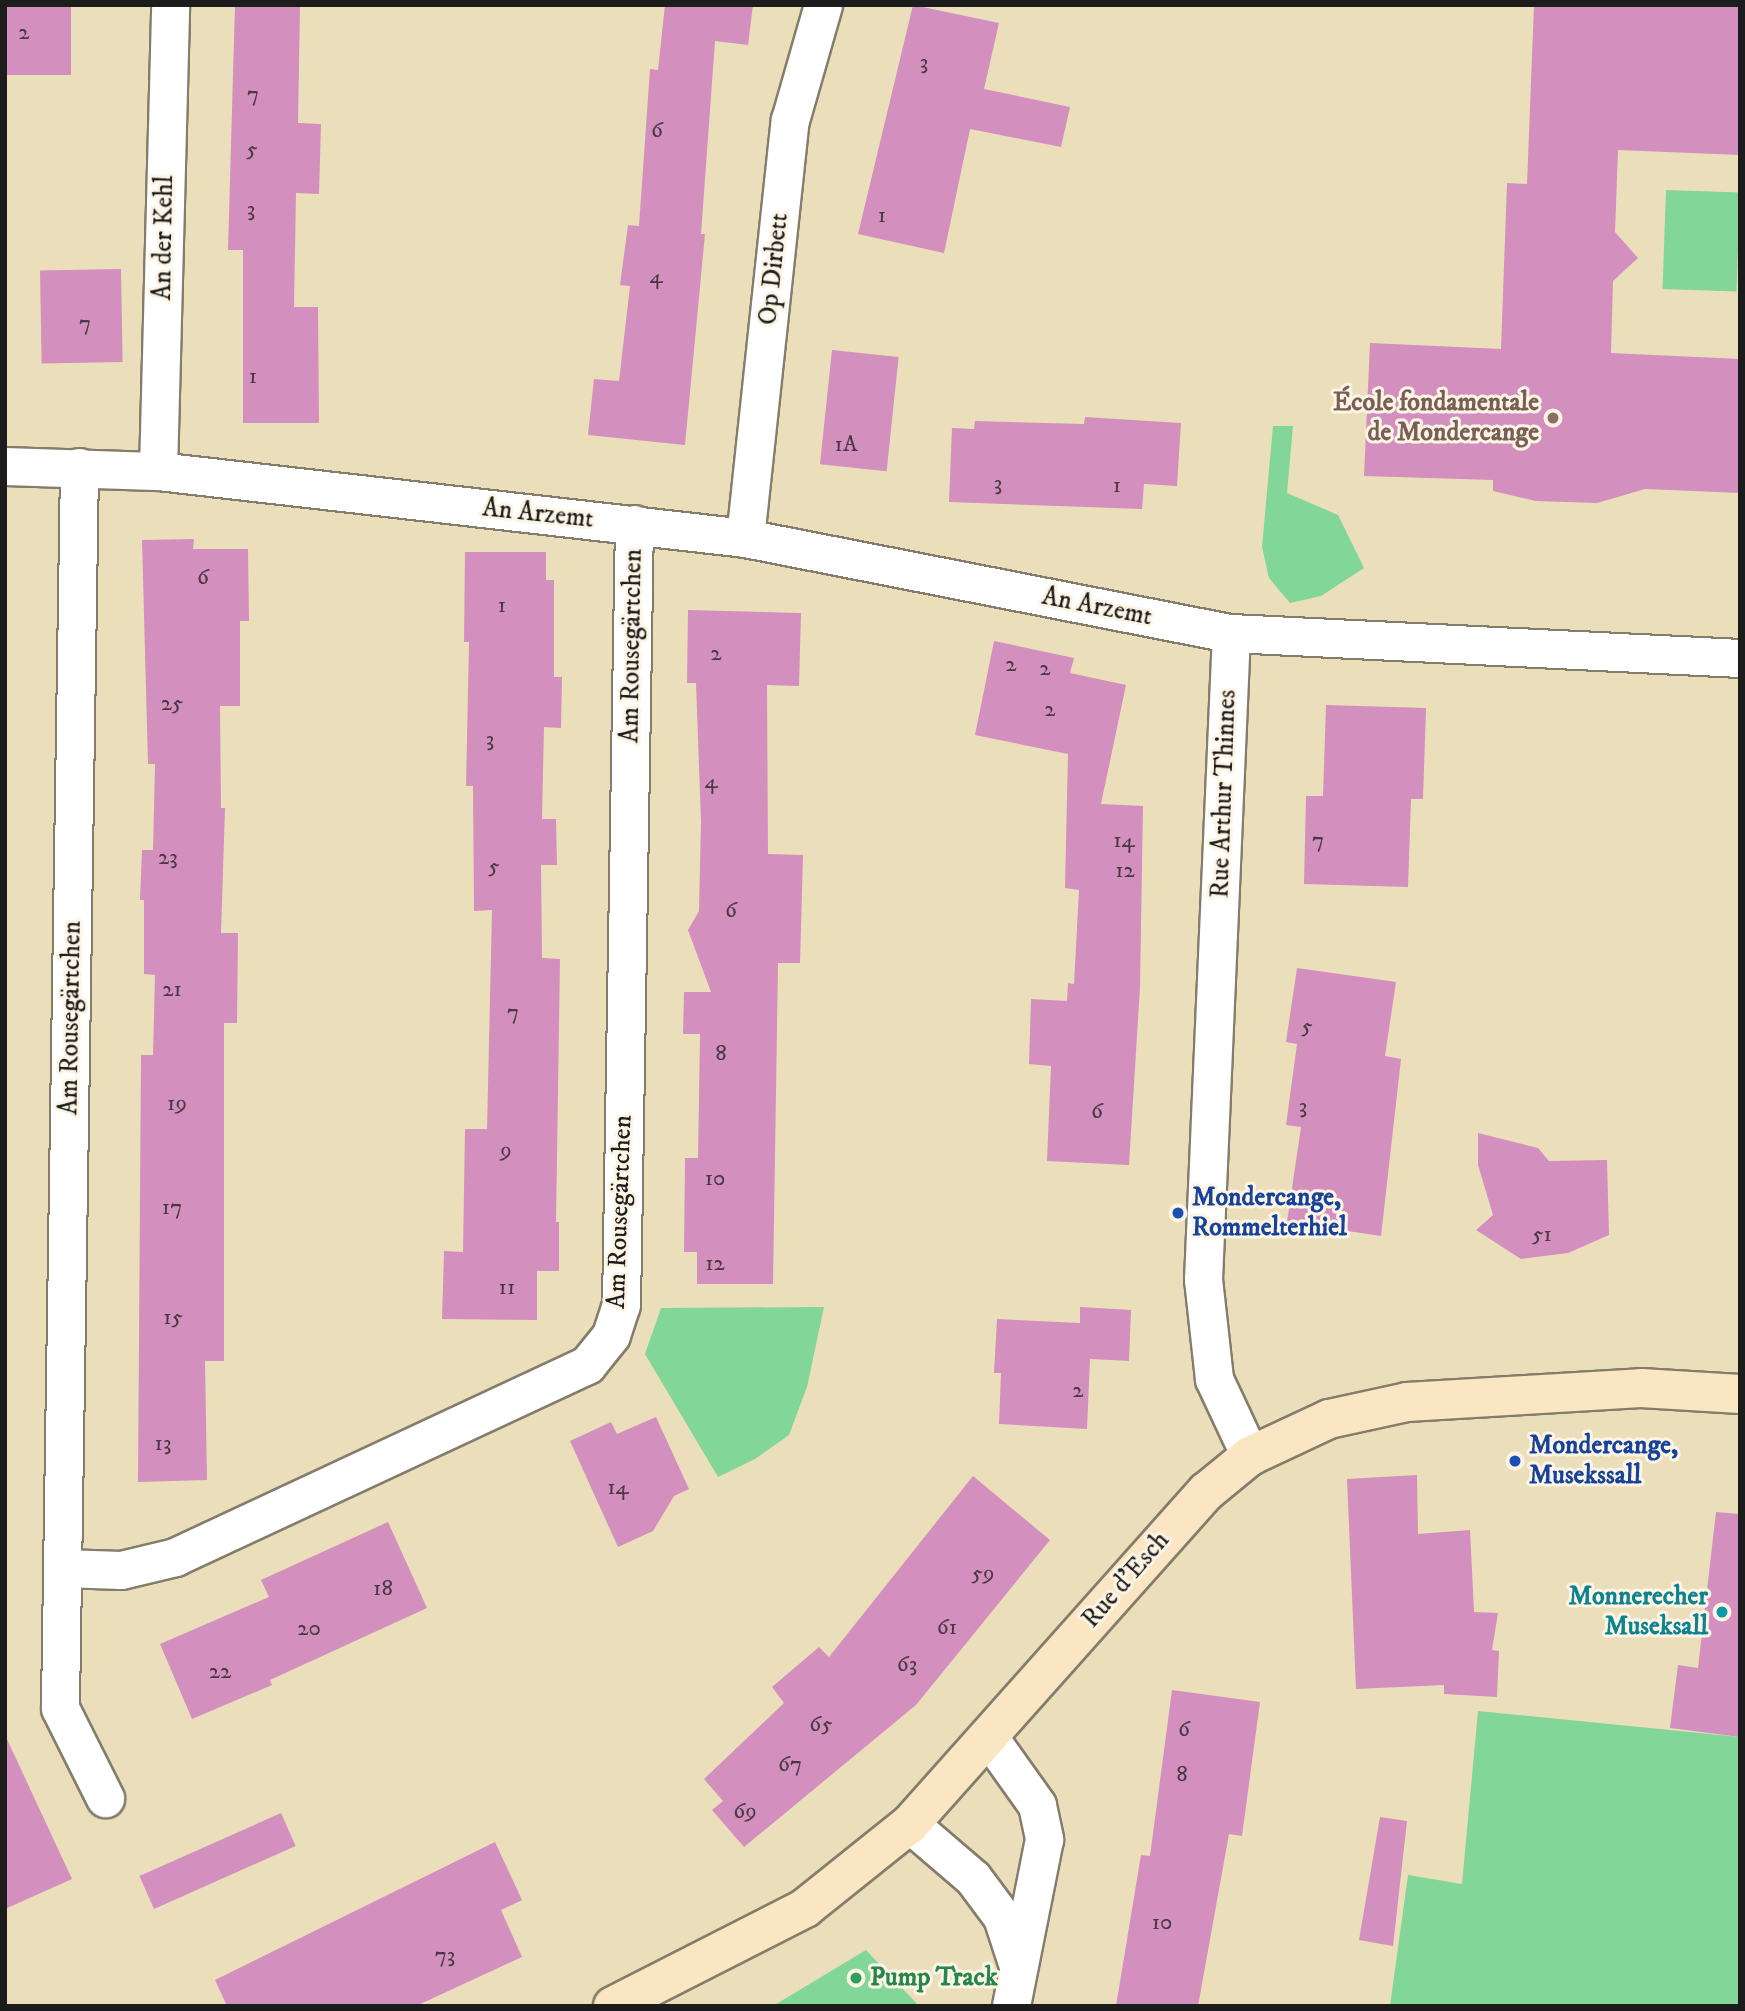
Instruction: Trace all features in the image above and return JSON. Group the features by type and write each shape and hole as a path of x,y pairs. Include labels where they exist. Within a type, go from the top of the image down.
{"main road":[{"name":"Rue d'Esch","path":"613,2006 805,1908 911,1825 990,1739 1206,1492 1250,1456 1329,1419 1408,1402 1641,1388 1740,1394"}],"street":[{"name":"An der Kehl","path":"158,471 170,5"},
{"name":"Op Dirbett","path":"745,538 790,120 823,5"},
{"name":"An Arzemt","path":"5,466 158,471 745,538 1231,633"},
{"name":"Am Rousegärtchen","path":"79,467 60,1708 104,1798"},
{"name":"Am Rousegärtchen","path":"63,1569 121,1570 175,1557 587,1365 611,1335 621,1305 634,524"},
{"path":"1231,633 1740,658"},
{"name":"Rue Arthur Thinnes","path":"1231,633 1203,1279 1213,1379 1250,1456"},
{"path":"990,1739 1037,1805 1044,1839 1011,2006"},
{"path":"911,1825 973,1878 1002,1917 1020,1970"}],"green space":[{"path":"1666,190 1740,193 1736,292 1663,289"},
{"path":"1273,426 1293,426 1287,493 1338,515 1364,568 1321,596 1290,603 1269,578 1262,547"},
{"path":"824,1307 807,1387 789,1435 755,1459 718,1477 645,1354 661,1308"},
{"path":"1478,1711 1740,1737 1740,2006 1390,2006 1408,1875 1462,1884"},
{"name":"Pump Track","path":"866,1950 919,2006 773,2006"}],"building":[{"path":"5,5 71,5 71,75 5,75"},
{"path":"235,5 300,5 298,123 321,124 319,194 296,193 294,307 318,307 319,423 243,423 243,250 228,250"},
{"path":"665,5 753,5 748,45 715,41 701,234 705,234 685,445 588,435 594,379 619,381 630,286 620,285 628,225 639,226 650,69 658,70"},
{"path":"913,5 999,23 984,89 1070,107 1061,147 970,129 944,253 858,234"},
{"path":"1534,5 1740,5 1740,155 1618,150 1615,232 1638,258 1613,281 1611,353 1740,359 1740,493 1645,489 1597,503 1536,501 1493,491 1493,480 1364,476 1370,343 1501,349 1507,183 1527,184"},
{"path":"121,269 123,362 42,363 40,270"},
{"path":"832,350 899,357 887,471 820,464"},
{"path":"1085,417 1181,423 1177,486 1144,484 1142,509 949,502 952,428 974,429 975,421 1084,424"},
{"path":"194,539 193,549 248,549 249,621 240,621 240,706 220,706 221,808 225,808 221,933 238,933 237,1023 224,1023 224,1361 205,1361 207,1480 138,1482 141,1055 153,1055 155,975 144,974 144,900 140,900 142,850 153,850 155,764 148,764 142,540"},
{"path":"465,552 546,552 546,580 554,580 554,677 562,677 561,728 544,727 542,819 556,819 557,865 541,865 542,958 560,959 556,1222 559,1222 559,1271 537,1271 537,1320 442,1319 444,1251 463,1252 465,1129 487,1129 492,910 474,911 473,786 466,786 469,642 464,642"},
{"path":"688,610 801,613 799,686 767,685 768,854 803,855 800,963 778,963 773,1284 697,1284 697,1252 684,1252 685,1158 698,1158 700,1034 683,1034 684,992 711,992 688,930 699,911 701,822 696,683 687,683"},
{"path":"994,641 1074,658 1070,673 1126,685 1101,804 1143,806 1140,987 1129,1165 1047,1161 1051,1066 1029,1064 1031,999 1067,1001 1068,983 1074,984 1079,890 1065,888 1068,754 975,735"},
{"path":"1326,705 1426,708 1423,799 1411,799 1408,887 1304,884 1306,796 1323,796"},
{"path":"1297,968 1396,982 1385,1056 1401,1059 1381,1236 1287,1222 1301,1127 1286,1125 1297,1044 1286,1042"},
{"path":"1478,1133 1538,1148 1549,1161 1607,1160 1609,1235 1568,1253 1521,1259 1476,1230 1493,1215 1478,1165"},
{"path":"1080,1307 1131,1310 1129,1361 1090,1359 1087,1429 999,1424 1001,1373 994,1373 997,1319 1080,1323"},
{"path":"656,1417 689,1489 674,1496 653,1531 618,1547 570,1441 611,1422 617,1434"},
{"path":"1417,1475 1418,1534 1470,1530 1474,1612 1498,1613 1492,1650 1499,1651 1497,1697 1444,1694 1444,1685 1356,1689 1347,1479"},
{"path":"973,1476 1050,1540 916,1705 744,1847 712,1810 723,1801 704,1779 784,1703 772,1687 819,1647 829,1657"},
{"name":"Monnerecher Museksall","path":"1716,1512 1740,1514 1740,1737 1670,1728 1678,1665 1698,1668"},
{"path":"388,1522 427,1608 270,1680 272,1685 192,1719 160,1644 269,1597 261,1580"},
{"path":"1172,1690 1260,1702 1242,1836 1229,1834 1198,2006 1116,2006 1141,1855 1150,1856"},
{"path":"5,1735 72,1879 5,1909"},
{"path":"281,1813 296,1846 154,1909 139,1876"},
{"path":"1380,1817 1407,1821 1393,1946 1359,1940"},
{"path":"495,1842 522,1900 501,1910 522,1957 416,2006 227,2006 215,1980"}],"place":[{"name":"École fondamentale de Mondercange","path":"1553,418"},
{"name":"Mondercange, Rommelterhiel","path":"1178,1213"},
{"name":"Mondercange, Musekssall","path":"1515,1461"},
{"name":"Monnerecher Museksall","path":"1722,1612"},
{"name":"Pump Track","path":"856,1978"}]}
